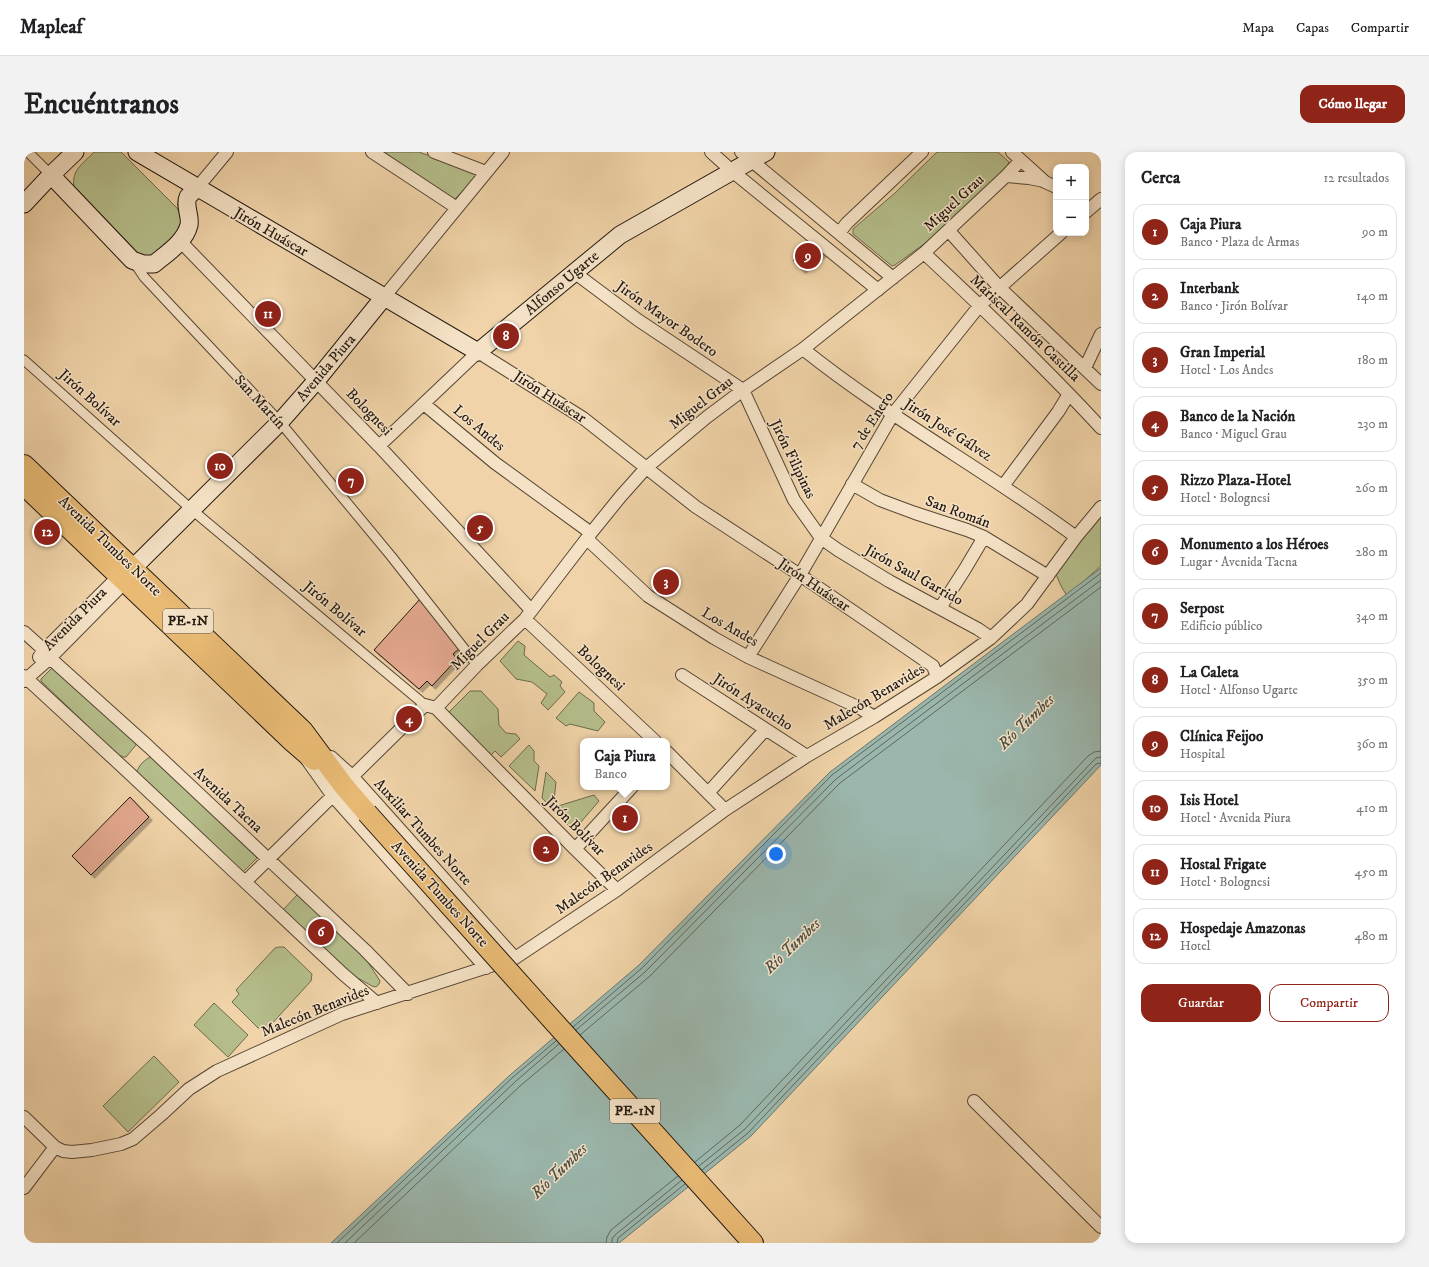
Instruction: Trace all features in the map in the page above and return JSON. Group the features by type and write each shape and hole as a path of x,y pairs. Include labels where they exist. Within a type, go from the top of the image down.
{"highway":[{"name":"Avenida Tumbes Norte","path":"24,465 126,575"},
{"name":"Avenida Tumbes Norte","path":"24,485 126,575 298,736 753,1243"}],"main road":[{"path":"24,204 51,174 75,152"},
{"name":"Jirón Huáscar","path":"137,152 196,188 478,352"},
{"name":"Alfonso Ugarte","path":"478,352 620,235 732,171 746,156 766,152"},
{"name":"San Martín","path":"51,174 132,260"},
{"path":"132,260 143,264 154,264 180,241 187,231 189,223 186,204 188,197 196,188"},
{"name":"Avenida Piura","path":"126,575 280,422 316,381 384,297"}],"street":[{"name":"San Martín","path":"28,152 51,174"},
{"path":"196,188 227,152"},
{"path":"372,152 457,208"},
{"path":"434,152 486,172"},
{"name":"Avenida Piura","path":"384,297 503,152"},
{"path":"711,152 732,171 878,290"},
{"path":"839,233 847,223 922,152"},
{"path":"746,156 893,278"},
{"path":"1017,156 1045,182"},
{"name":"Miguel Grau","path":"245,882 342,786 477,665 528,614 621,496 646,468 742,390 803,349 924,253 1006,176 1017,156"},
{"path":"1006,176 1029,178 1053,186"},
{"name":"Mariscal Ramón Castilla","path":"949,230 999,287 1101,384"},
{"name":"7 de Enero","path":"748,657 800,575 893,414 980,305 1058,236"},
{"name":"Bolognesi","path":"180,241 379,446 528,614 652,738"},
{"name":"Mariscal Ramón Castilla","path":"924,253 980,305 1101,428"},
{"name":"San Martín","path":"132,260 144,277 280,422 391,556 477,665"},
{"name":"Jirón Mayor Bodero","path":"574,273 638,320 742,390"},
{"path":"1085,368 1101,334"},
{"name":"Jirón José Gálvez","path":"803,349 832,373 1004,486 1076,537"},
{"name":"Alfonso Ugarte","path":"379,446 478,352"},
{"name":"Jirón Huáscar","path":"478,352 583,418 696,507 800,575 933,666 937,677"},
{"name":"Jirón Bolívar","path":"24,360 191,509 430,707 617,890"},
{"name":"Jirón Filipinas","path":"742,390 794,500 821,538"},
{"path":"1004,486 1058,412 1069,394"},
{"name":"Los Andes","path":"424,404 495,463 589,536 648,596 714,638 748,657 860,708 874,717"},
{"name":"San Román","path":"852,484 880,500 984,537 1048,576"},
{"name":"Malecón Benavides","path":"55,1147 63,1151 72,1152 92,1150 121,1144 133,1139 189,1089 217,1071 342,1014 408,994 515,958 617,890 725,810 807,756 874,717 937,677 991,638 1027,604 1076,537 1101,507"},
{"path":"940,608 984,537"},
{"name":"Jirón Saul Garrido","path":"821,538 870,569 978,629 991,638"},
{"name":"Avenida Piura","path":"25,678 126,575"},
{"name":"Avenida Tacna","path":"24,632 365,950 408,994"},
{"name":"Jirón Ayacucho","path":"682,675 807,756"},
{"path":"25,678 376,1003"},
{"path":"708,793 765,730"},
{"path":"670,755 725,810"},
{"path":"342,786 486,968"},
{"name":"Auxiliar Tumbes Norte","path":"342,786 515,958"},
{"path":"575,849 629,790"},
{"path":"974,1101 1101,1226"},
{"path":"24,1117 55,1147 24,1188"}],"green space":[{"path":"94,152 121,152 180,212 182,228 154,259 141,256 74,186 77,171"},
{"path":"384,152 419,152 476,173 475,178 453,201"},
{"path":"937,152 998,152 1009,162 1007,170 942,231 892,266 853,234 853,229 895,193"},
{"path":"1101,514 1101,566 1067,596 1055,572"},
{"path":"518,641 525,646 524,655 550,677 554,675 562,682 560,686 565,692 548,710 541,703 547,694 532,682 516,679 500,661"},
{"path":"53,667 137,741 136,745 126,757 117,754 41,681 41,679"},
{"path":"470,691 481,691 498,709 499,725 506,733 516,734 520,739 501,757 495,751 489,757 449,714 450,711"},
{"path":"579,692 594,703 594,711 605,722 598,731 570,724 566,726 556,718"},
{"path":"529,745 534,751 534,761 539,766 535,791 509,766"},
{"path":"151,757 155,758 257,858 243,872 139,775 137,772 140,765"},
{"path":"546,772 556,782 554,801 558,806 594,795 599,801 575,829 568,825 542,798"},
{"path":"297,895 364,956 380,981 376,987 347,972 282,911"},
{"path":"284,947 312,974 311,981 268,1028 258,1028 232,1002 239,994 236,990 275,948"},
{"path":"214,1003 248,1035 228,1057 194,1025"},
{"path":"154,1056 179,1082 128,1132 103,1106"}],"water":[{"name":"Río Tumbes","path":"1101,568 1101,765 751,1136 619,1243 331,1243 510,1075 639,965 830,772"}],"building":[{"path":"812,244 823,253 802,270 793,260"},
{"path":"421,598 460,648 453,654 457,659 432,686 427,681 419,689 374,650"},
{"path":"130,797 149,817 91,875 72,856"}],"place":[{"name":"Clínica Feijoo","path":"808,256"},
{"name":"Hostal Frigate","path":"268,314"},
{"name":"La Caleta","path":"506,336"},
{"name":"Isis Hotel","path":"220,466"},
{"name":"Serpost","path":"351,481"},
{"name":"Rizzo Plaza-Hotel","path":"480,528"},
{"name":"Hospedaje Amazonas","path":"47,532"},
{"name":"Gran Imperial","path":"666,582"},
{"name":"Banco de la Nación","path":"409,719"},
{"name":"Caja Piura","path":"625,818"},
{"name":"Interbank","path":"546,849"},
{"name":"Monumento a los Héroes","path":"321,932"}]}
